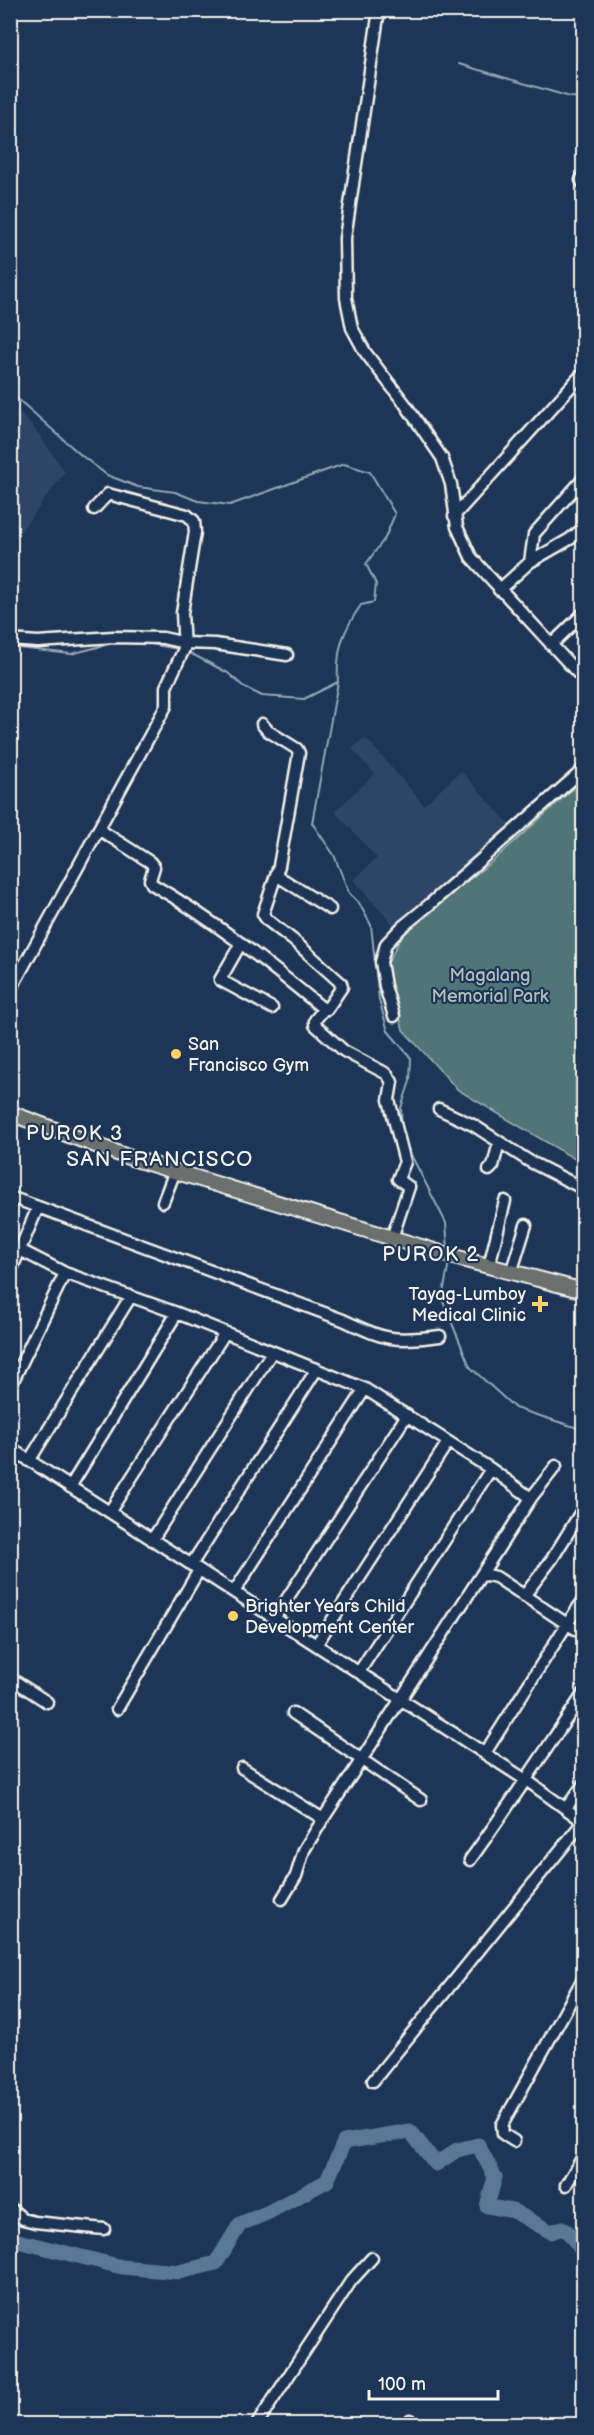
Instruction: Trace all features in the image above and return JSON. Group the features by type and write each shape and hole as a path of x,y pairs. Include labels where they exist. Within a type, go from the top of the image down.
{"main road":[{"path":"10,1113 125,1156 454,1257 584,1291"}],"street":[{"path":"379,10 345,238 344,278 352,328 365,352 405,404 442,458 451,484 454,516 466,548 480,569 584,680"},
{"path":"584,175 581,180 584,185"},
{"path":"454,516 584,372"},
{"path":"530,562 534,534 584,478"},
{"path":"10,991 166,706 166,687 169,678 183,656 185,643 182,612 195,532 194,521 187,515 108,494 94,509"},
{"path":"499,590 530,562 570,539 584,528"},
{"path":"551,645 584,613"},
{"path":"10,640 38,642 113,636 163,638 185,643 215,644 287,655"},
{"path":"262,724 268,731 297,749 299,753 276,875 264,917 341,983 342,987 327,1010 324,1009 315,1020 315,1025 344,1051 387,1074 392,1082 388,1100 405,1162 398,1179 409,1187 392,1238"},
{"path":"394,1016 381,962 386,944 464,872 584,769"},
{"path":"100,830 150,862 154,870 150,880 152,884 211,920 256,953 324,1009"},
{"path":"276,875 330,909"},
{"path":"241,943 220,980 272,1008"},
{"path":"439,1109 473,1125 529,1161 584,1189"},
{"path":"489,1170 493,1166 498,1142"},
{"path":"163,1202 175,1171"},
{"path":"10,1197 343,1320 380,1337 406,1340 440,1336"},
{"path":"489,1266 505,1202"},
{"path":"10,1273 38,1207"},
{"path":"511,1273 525,1226"},
{"path":"20,1250 65,1273 177,1313 365,1389 491,1468 531,1498"},
{"path":"10,1387 65,1273"},
{"path":"29,1461 131,1296"},
{"path":"70,1487 177,1313"},
{"path":"110,1512 225,1333"},
{"path":"152,1540 272,1352"},
{"path":"117,1709 195,1568 317,1369"},
{"path":"234,1592 365,1389"},
{"path":"275,1617 407,1415"},
{"path":"316,1645 448,1442"},
{"path":"10,1448 525,1779 583,1822 373,2081"},
{"path":"282,1899 296,1876 304,1850 323,1819 531,1498 556,1466"},
{"path":"359,1672 491,1468"},
{"path":"524,1596 552,1559 584,1507"},
{"path":"481,1576 496,1577 584,1634"},
{"path":"485,1754 584,1599"},
{"path":"10,1678 46,1702"},
{"path":"470,1860 513,1803 525,1779 584,1693"},
{"path":"293,1713 421,1800"},
{"path":"242,1768 323,1819"},
{"path":"566,1808 584,1784"},
{"path":"514,2140 503,2134 502,2125 584,1977"},
{"path":"566,2185 584,2155"},
{"path":"10,2208 23,2219 35,2222 104,2229"},
{"path":"257,2424 351,2281 372,2258"}],"shaded area":[{"path":"11,405 32,425 65,472 11,545"},
{"path":"365,737 424,805 461,771 510,825 396,928 353,880 377,858 336,813 337,809 375,774 352,749"}],"green space":[{"name":"Magalang Memorial Park","path":"583,780 583,1164 458,1090 403,1030 387,965 404,931 493,861"}],"waterway":[{"path":"459,64 570,97 584,98"},
{"path":"10,392 82,456 107,475 138,487 175,492 198,501 230,505 344,464 370,472 395,514 385,538 366,564 376,584 374,602 361,605 342,641 338,660 338,682 312,823 334,855 349,893 359,903 371,925 379,1000 388,1031 411,1058 410,1081 401,1108 402,1132"},
{"path":"10,647 71,654 117,642"},
{"path":"140,642 178,649"},
{"path":"188,652 228,673 244,687 262,696 304,699 338,682"},
{"path":"405,1143 446,1223 448,1250"},
{"path":"449,1262 442,1299 470,1367 515,1408 584,1430"},
{"path":"10,2239 122,2267 179,2272 216,2263 240,2224 267,2213 327,2181 344,2142 410,2131 436,2164 457,2150 478,2145 495,2177 487,2206 513,2211 551,2232 562,2228 569,2233 584,2253"},
{"path":"584,2273 584,2278"}],"place":[{"name":"San Francisco Gym","path":"176,1054"},
{"name":"Tayag-Lumboy Medical Clinic","path":"540,1304"},
{"name":"Brighter Years Child Development Center","path":"233,1616"}],"district":[{"name":"PUROK 3","path":"75,1133"},
{"name":"SAN FRANCISCO","path":"160,1159"},
{"name":"PUROK 2","path":"431,1254"}]}
